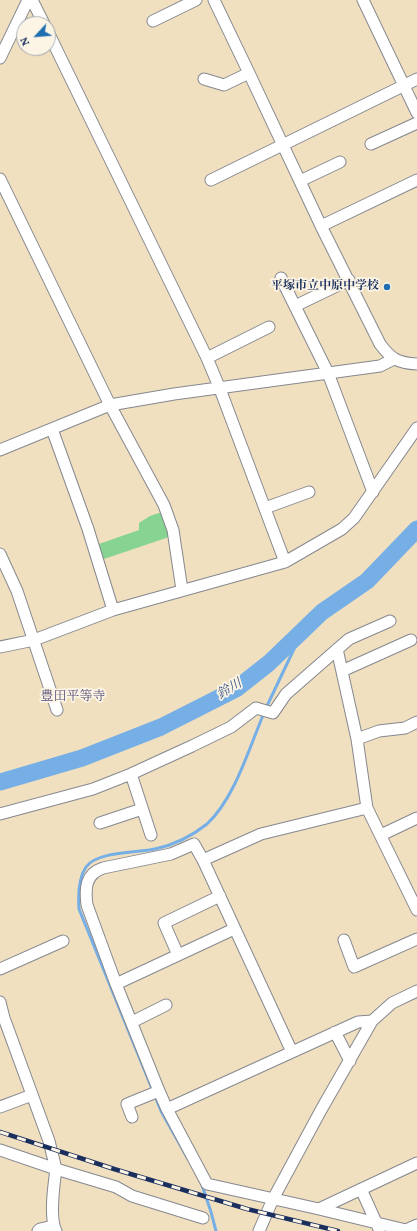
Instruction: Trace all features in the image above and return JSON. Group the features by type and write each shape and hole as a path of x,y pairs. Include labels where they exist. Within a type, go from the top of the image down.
{"street":[{"path":"0,58 28,0"},
{"path":"32,0 40,16"},
{"path":"153,22 196,0"},
{"path":"214,0 321,226 380,344 386,353 394,359 404,363 417,364"},
{"path":"363,0 417,113"},
{"path":"56,48 207,358 285,562"},
{"path":"204,79 224,85 249,73"},
{"path":"211,180 417,79"},
{"path":"371,144 417,123"},
{"path":"300,181 340,162"},
{"path":"0,178 110,405 164,505 173,530 182,590"},
{"path":"321,226 417,180"},
{"path":"281,278 328,373 373,492"},
{"path":"295,306 349,280"},
{"path":"207,358 269,328"},
{"path":"0,450 110,405 174,394 220,389 380,366 394,359"},
{"path":"52,428 88,529 112,610"},
{"path":"0,647 34,640 112,610 285,562 342,529 354,518 417,428"},
{"path":"265,508 309,492"},
{"path":"0,554 17,591 57,710"},
{"path":"0,814 93,789 131,774 231,727 256,708 273,713 286,694 349,639 390,622"},
{"path":"342,671 411,640"},
{"path":"337,649 357,739 367,808 417,910"},
{"path":"357,739 379,731 405,728 417,722"},
{"path":"131,774 151,835"},
{"path":"203,860 261,834 367,808"},
{"path":"100,823 142,809"},
{"path":"381,835 417,818"},
{"path":"292,1052 220,896 194,844 171,854 95,871 89,878 85,892 87,905 116,984 167,1110 207,1184 318,1209 379,1227 406,1230 417,1225"},
{"path":"178,955 164,923 220,896"},
{"path":"116,984 234,929"},
{"path":"344,940 354,967 417,939"},
{"path":"0,969 63,940"},
{"path":"259,1231 273,1199 321,1110 372,1021 392,1003 417,991"},
{"path":"0,1002 4,1018 49,1141 56,1169 53,1198 55,1229 40,1229 38,1231"},
{"path":"132,1022 166,1005"},
{"path":"167,1110 358,1022 372,1021"},
{"path":"335,1032 350,1061"},
{"path":"132,1116 127,1104 159,1091"},
{"path":"0,1107 32,1095"},
{"path":"0,1150 116,1187 132,1196 203,1218"},
{"path":"318,1209 417,1163"},
{"path":"361,1189 379,1227"}],"green space":[{"path":"162,512 169,537 101,560 96,545 139,530 139,523 150,516"}],"waterway":[{"name":"鈴川","path":"0,782 82,758 161,727 236,689 269,663 322,612 367,581 417,529"},
{"path":"266,708 303,630"},
{"path":"188,1159 161,1111 79,909 80,882 86,867 91,862 99,858 108,855 155,849 169,845 189,836 207,824 226,801 247,757 264,713"},
{"path":"202,1185 216,1231"}],"railway":[{"path":"0,1132 114,1169 247,1209 338,1231"}],"place":[{"name":"平塚市立中原中学校","path":"387,287"}],"district":[{"name":"豊田平等寺","path":"73,698"}]}
